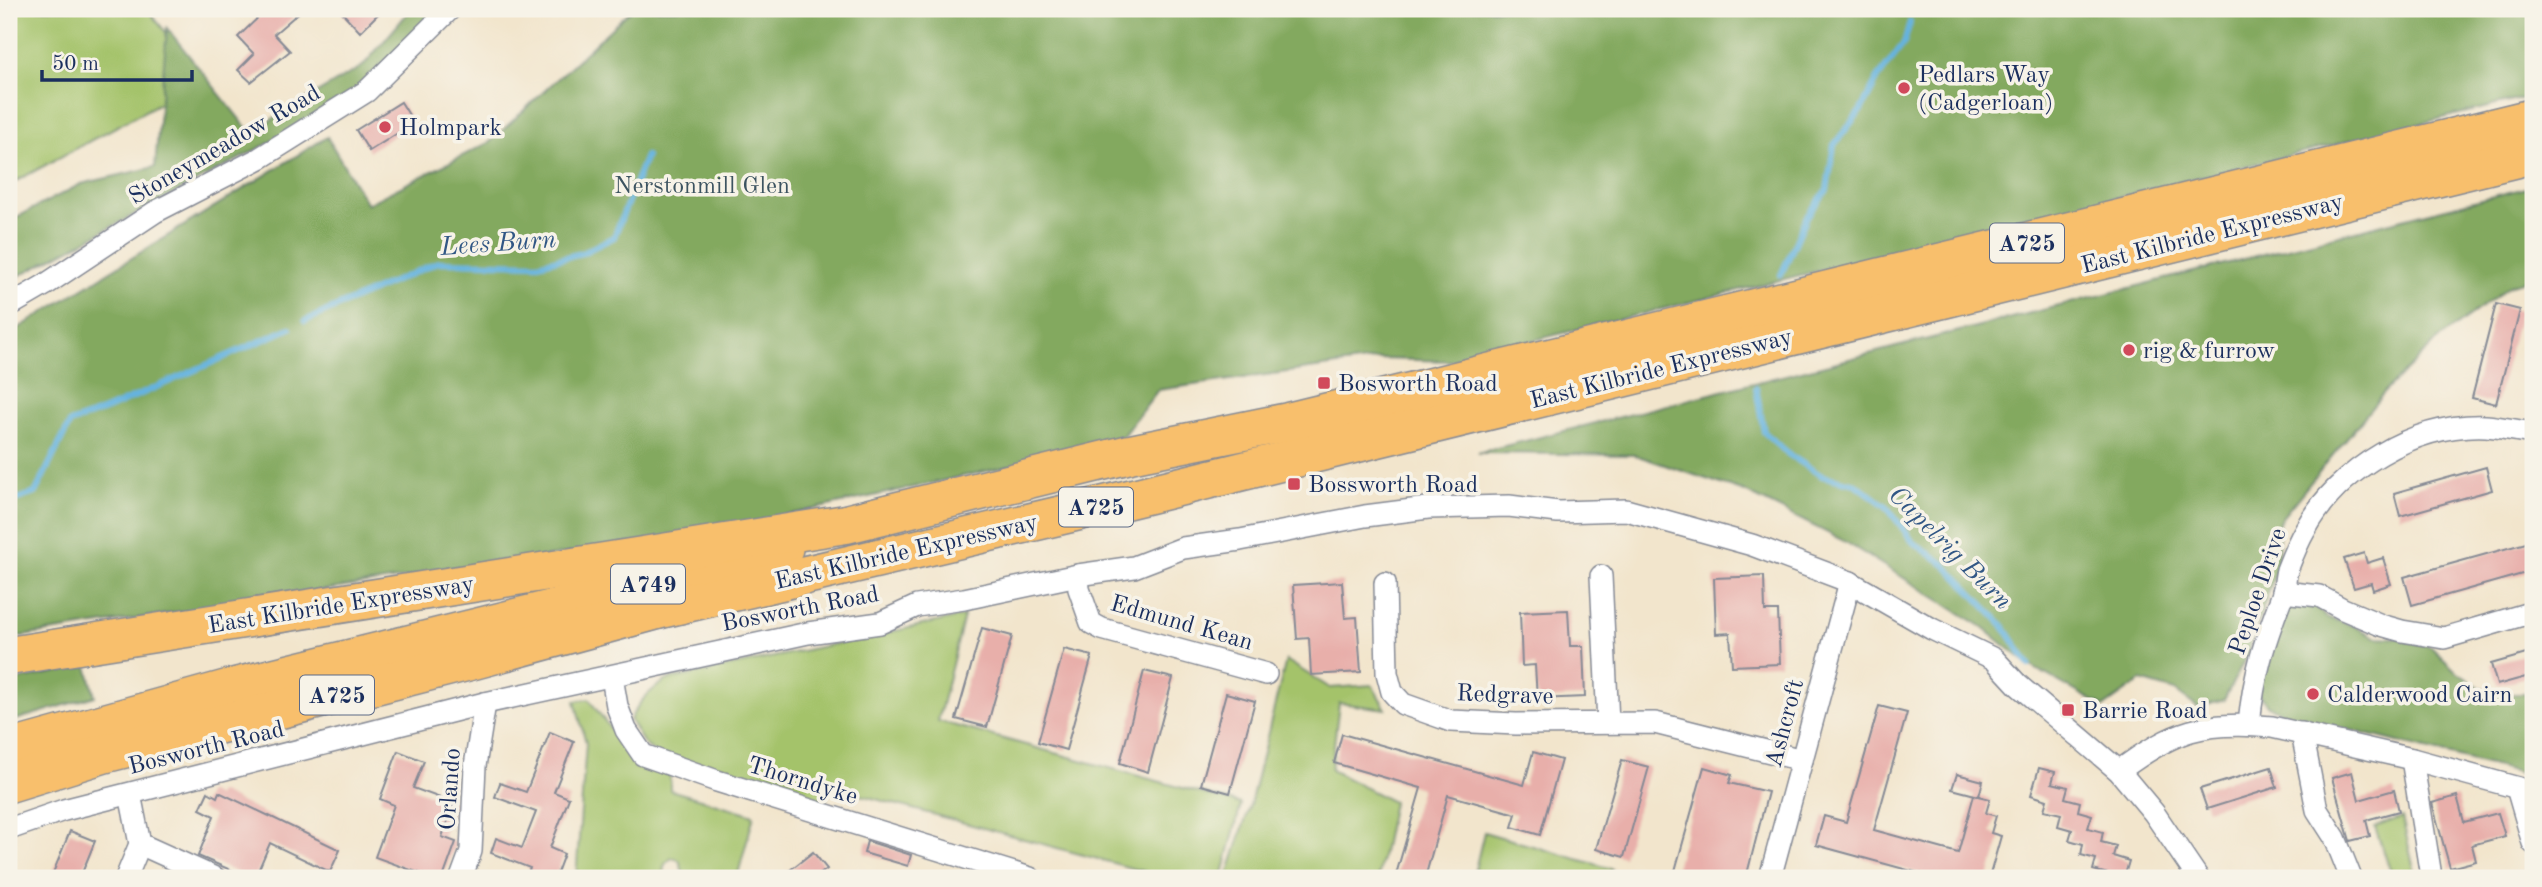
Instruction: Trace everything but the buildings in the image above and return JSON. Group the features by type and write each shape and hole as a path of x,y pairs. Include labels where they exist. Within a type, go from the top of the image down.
{"highway":[{"name":"East Kilbride Expressway","path":"9,656 846,524 1130,454 1289,422 2533,118"},
{"name":"East Kilbride Expressway","path":"9,783 103,754 474,660 666,608 1109,504 2533,154"}],"main road":[{"name":"East Kilbride Expressway","path":"9,747 229,686 1133,466 1289,422"},
{"name":"East Kilbride Expressway","path":"9,769 140,731 310,688 666,608"}],"street":[{"name":"Stoneymeadow Road","path":"9,306 46,285 155,212 260,158 368,91 450,9"},
{"name":"Peploe Drive","path":"2249,724 2253,684 2265,639 2283,592 2287,570 2305,530 2319,509 2353,472 2372,457 2428,435 2458,428 2486,426 2533,431"},
{"name":"Bosworth Road","path":"9,829 64,810 485,703 612,677 691,657 880,623 917,606 1134,567 1183,548 1365,516 1428,508 1509,506 1558,512 1626,510 1752,545 1850,582 1932,629 1994,659 2018,685 2119,771 2154,813 2198,878"},
{"name":"Edmund Kean","path":"1078,576 1079,589 1091,622 1102,629 1266,674"},
{"path":"1601,576 1608,723"},
{"name":"Ashcroft","path":"1770,878 1850,582"},
{"name":"Redgrave","path":"1385,583 1387,673 1392,692 1403,704 1451,721 1516,724 1655,723 1802,760"},
{"path":"2283,592 2319,596 2381,625 2445,638 2533,612"},
{"name":"Thorndyke","path":"612,677 621,718 643,755 717,781 1030,878"},
{"name":"Orlando","path":"461,878 471,851 475,766 485,703"},
{"path":"2119,771 2168,738 2198,728 2249,724 2302,733 2525,790 2533,843"},
{"path":"2302,733 2317,810 2335,838 2351,878"},
{"path":"2412,759 2430,870"},
{"path":"126,878 140,844 130,794"},
{"path":"140,844 215,878"}],"green space":[{"path":"9,9 147,9 204,79 9,185"},
{"path":"411,9 441,9 385,71 290,132 9,281 9,221 81,184 155,167 167,28 250,132 363,66"},
{"name":"Nerstonmill Glen","path":"632,9 2533,9 2533,96 1449,361 1381,359 1158,390 1118,442 715,531 9,638 9,334 327,137 367,204 490,142"},
{"path":"2533,186 2533,278 2511,285 2440,338 2386,390 2279,521 2278,565 2246,657 2224,700 2198,708 2175,691 2141,681 2104,707 2029,665 1981,626 1844,541 1745,492 1635,455 1477,453"},
{"path":"2286,597 2313,605 2326,617 2354,626 2375,637 2398,638 2431,647 2458,673 2481,688 2507,694 2533,694 2533,776 2342,728 2301,721 2268,706 2252,687"},
{"path":"964,616 938,721 1241,804 1222,878 1146,878 1146,872 831,787 825,802 660,756 644,744 630,720 645,697 667,680"},
{"path":"1286,660 1330,688 1372,685 1386,709 1339,703 1331,770 1393,802 1378,878 1227,878 1250,805"},
{"path":"87,666 95,696 9,722 9,679 18,680"},
{"path":"589,699 624,743 670,776 670,790 754,815 737,878 685,878 679,860 672,858 664,866 665,878 576,878 586,743 575,701"},
{"path":"2402,817 2416,878 2393,878 2375,827"},
{"path":"1484,832 1612,869 1609,878 1473,878"}],"waterway":[{"name":"Capelrig Burn","path":"1781,275 1807,216 1827,190 1834,145 1861,110 1878,78 1904,43 1910,22"},
{"name":"Lees Burn","path":"305,321 438,262 538,264 582,253 614,237 646,156"},
{"name":"Lees Burn","path":"9,502 35,493 70,423 290,328"},
{"name":"Capelrig Burn","path":"1756,388 1764,432 1788,454 1822,476 1856,484 1886,506 1913,542 1943,563 2003,625 2029,665"}],"place":[{"name":"Pedlars Way (Cadgerloan)","path":"1904,88"},
{"name":"Holmpark","path":"385,127"},
{"name":"rig & furrow","path":"2129,350"},
{"name":"Bosworth Road","path":"1324,383"},
{"name":"Bossworth Road","path":"1294,484"},
{"name":"Calderwood Cairn","path":"2313,694"},
{"name":"Barrie Road","path":"2068,710"}]}
